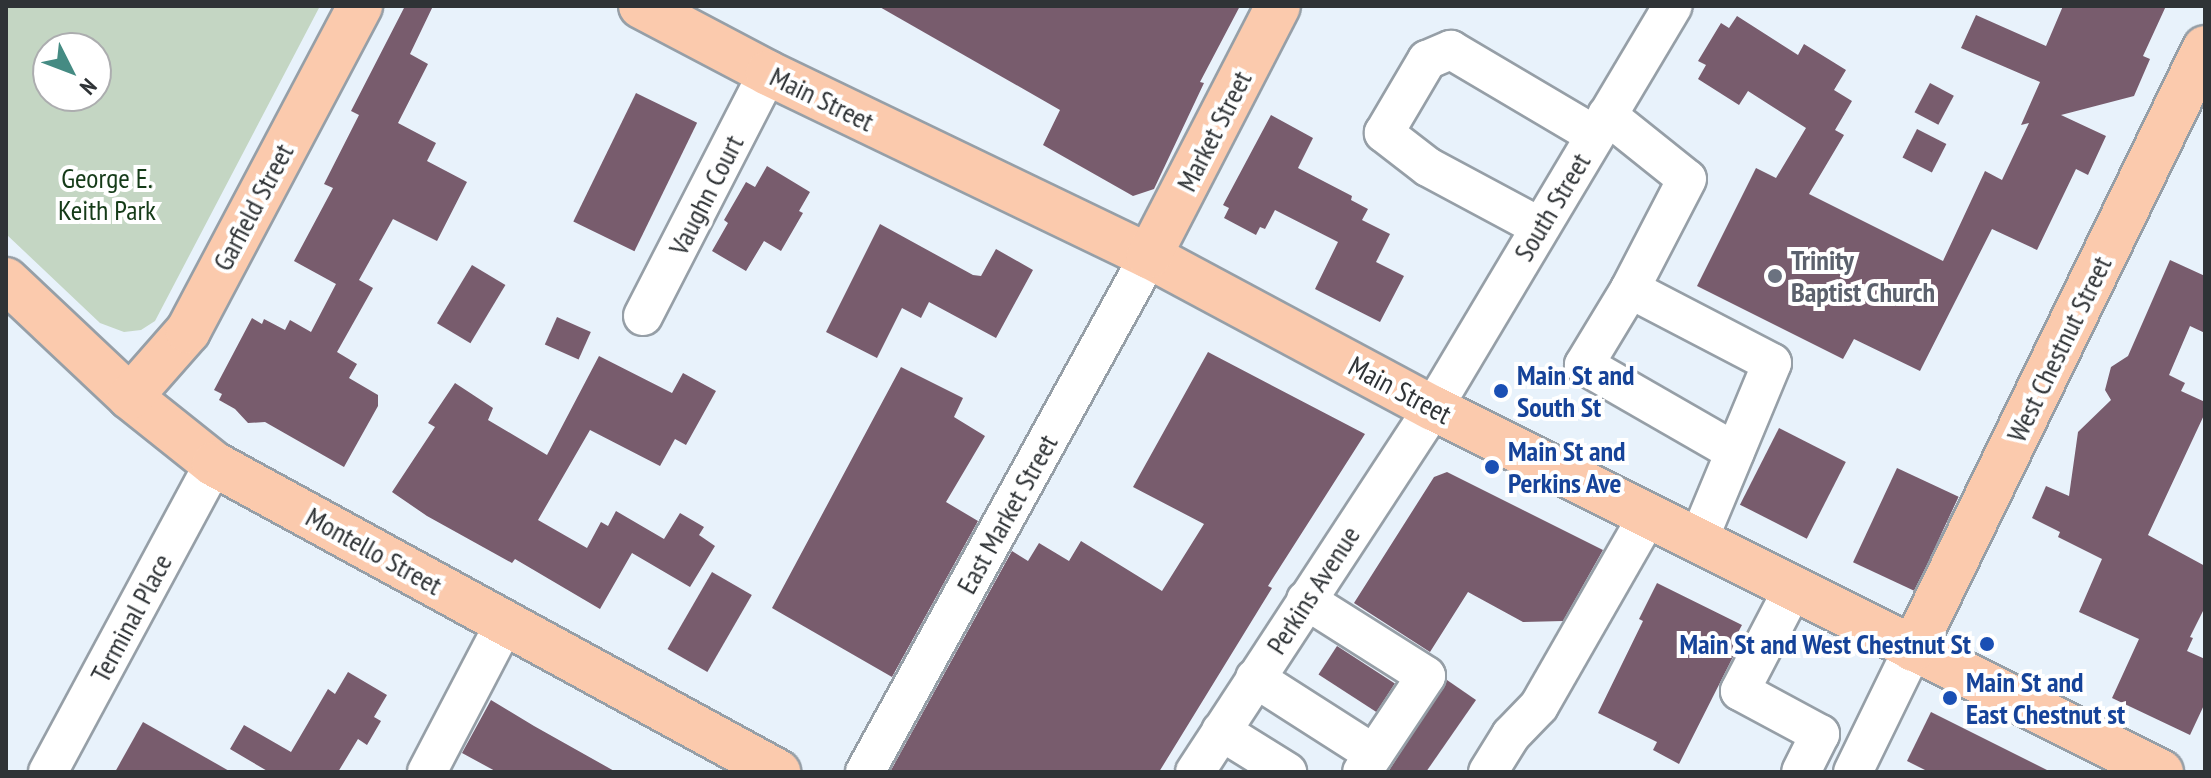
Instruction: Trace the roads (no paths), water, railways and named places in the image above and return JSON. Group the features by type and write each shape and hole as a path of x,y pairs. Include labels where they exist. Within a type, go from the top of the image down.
{"main road":[{"name":"Garfield Street","path":"130,397 188,331 360,6"},
{"name":"Main Street","path":"641,6 693,18 768,73 1149,256 1433,408 2161,772"},
{"name":"Market Street","path":"1149,256 1278,6"},
{"name":"West Chestnut Street","path":"1913,649 2205,48"},
{"name":"Montello Street","path":"6,280 130,397 214,464 505,623 753,766"}],"street":[{"name":"South Street","path":"1433,408 1673,6"},
{"path":"1540,227 1428,167 1384,133 1427,60 1451,50 1601,125 1687,179 1630,289 1584,365 1735,452"},
{"name":"Vaughn Court","path":"643,316 768,73"},
{"name":"East Market Street","path":"865,772 1149,256"},
{"path":"1630,289 1772,363 1698,541"},
{"name":"Perkins Avenue","path":"1195,772 1433,408"},
{"name":"Terminal Place","path":"48,772 214,464"},
{"path":"1488,772 1511,735 1539,706 1648,516"},
{"path":"1793,589 1740,691 1820,734 1801,772"},
{"path":"1255,678 1368,763 1426,676 1306,600"},
{"path":"427,772 505,623"},
{"path":"1853,772 1913,649"},
{"path":"1221,731 1287,772"}],"place":[{"name":"Trinity Baptist Church","path":"1775,276"},
{"name":"Main St and South St","path":"1501,391"},
{"name":"Main St and Perkins Ave","path":"1492,467"},
{"name":"Main St and West Chestnut St","path":"1987,644"},
{"name":"Main St and East Chestnut st","path":"1950,698"}],"park label":[{"name":"George E. Keith Park","path":"107,194"}]}
